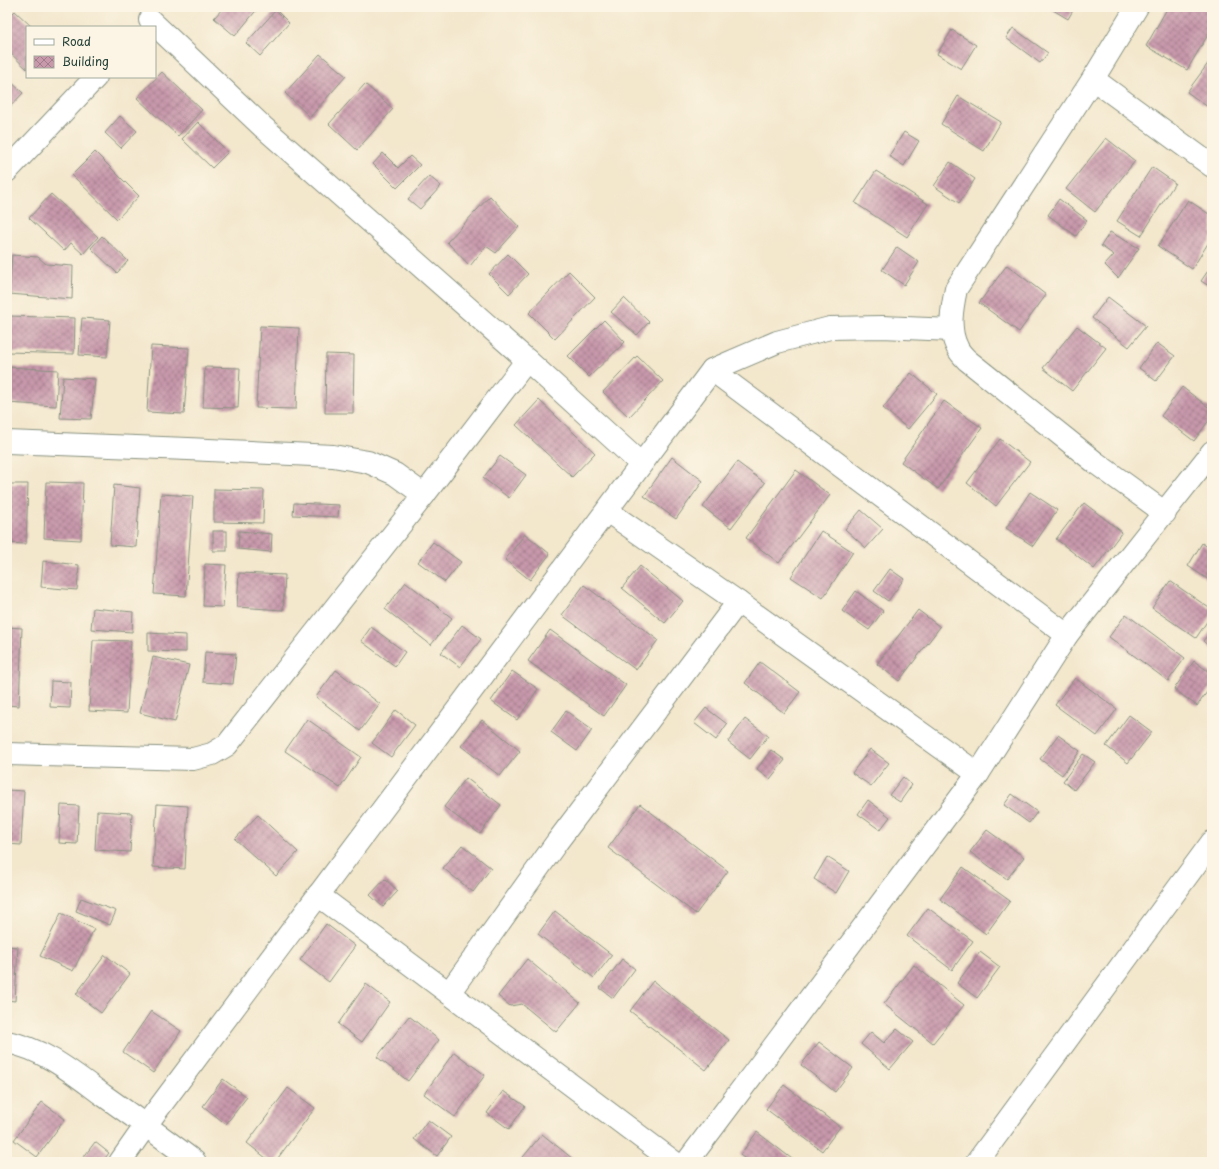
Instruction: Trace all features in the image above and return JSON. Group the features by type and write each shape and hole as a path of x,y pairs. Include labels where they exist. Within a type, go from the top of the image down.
{"street":[{"path":"1137,7 1093,79 956,289 952,309 952,330 957,348 966,360 1096,463 1165,513"},
{"path":"152,18 263,127 527,360 641,464"},
{"path":"7,171 95,78"},
{"path":"1093,79 1212,166"},
{"path":"120,1162 146,1125 712,370 777,342 830,328 882,327 952,330"},
{"path":"7,754 193,759 212,754 227,745 424,495 527,360"},
{"path":"712,370 1068,635"},
{"path":"7,442 333,456 368,462 394,474 424,495"},
{"path":"687,1162 978,774 1068,635 1212,452"},
{"path":"607,511 738,602 978,774"},
{"path":"449,993 557,842 738,602"},
{"path":"976,1162 1212,842"},
{"path":"318,895 674,1162"},
{"path":"7,1042 20,1044 53,1059 195,1162"}],"building":[{"path":"224,7 259,7 235,36 214,18"},
{"path":"1048,7 1075,7 1068,19"},
{"path":"1168,7 1209,7 1212,9 1212,28 1187,70 1146,46"},
{"path":"276,10 289,23 260,56 246,43"},
{"path":"15,11 31,26 26,26 26,68 7,50 7,19"},
{"path":"1013,28 1048,53 1040,63 1006,38"},
{"path":"952,30 976,45 961,69 937,54"},
{"path":"320,54 346,76 310,117 285,93"},
{"path":"1212,58 1212,110 1187,92"},
{"path":"162,72 202,110 178,136 137,98"},
{"path":"7,78 23,93 7,110"},
{"path":"365,84 393,109 357,150 329,124"},
{"path":"958,96 1001,122 984,151 941,124"},
{"path":"120,116 137,131 121,148 105,133"},
{"path":"198,122 228,152 212,168 182,139"},
{"path":"904,132 919,141 904,166 889,156"},
{"path":"1106,138 1135,161 1095,212 1066,189"},
{"path":"95,152 139,196 117,219 72,175"},
{"path":"383,153 398,168 410,156 420,165 397,188 373,164"},
{"path":"950,162 975,179 959,203 934,186"},
{"path":"1152,167 1175,183 1141,236 1117,221"},
{"path":"876,171 928,204 907,237 855,203"},
{"path":"429,176 441,186 420,209 408,199"},
{"path":"51,194 98,237 83,254 71,243 64,251 29,218"},
{"path":"490,196 519,227 496,253 486,246 470,266 447,242"},
{"path":"1059,199 1087,220 1076,236 1048,215"},
{"path":"1188,200 1212,216 1212,237 1192,269 1158,246"},
{"path":"1110,232 1139,248 1118,278 1105,265 1114,255 1101,246"},
{"path":"102,236 128,261 117,273 91,248"},
{"path":"897,247 919,262 904,285 882,270"},
{"path":"508,254 528,274 509,294 489,274"},
{"path":"12,255 38,257 46,264 73,266 72,299 9,294"},
{"path":"1007,265 1046,295 1019,332 979,303"},
{"path":"1212,265 1212,288 1201,281"},
{"path":"569,271 595,297 555,339 529,313"},
{"path":"1108,297 1146,326 1129,347 1092,318"},
{"path":"624,298 649,322 637,335 611,312"},
{"path":"9,316 75,318 74,354 8,352"},
{"path":"82,318 110,320 107,357 79,355"},
{"path":"604,320 625,342 589,377 568,356"},
{"path":"260,326 299,328 296,409 256,408"},
{"path":"1077,326 1106,348 1072,391 1043,368"},
{"path":"1157,343 1175,356 1156,381 1139,368"},
{"path":"151,346 189,348 184,414 147,412"},
{"path":"326,354 354,355 353,413 325,413"},
{"path":"637,356 663,381 629,417 603,392"},
{"path":"7,367 58,370 56,406 7,403"},
{"path":"205,367 240,368 238,408 203,407"},
{"path":"911,373 937,394 908,429 883,408"},
{"path":"63,377 95,379 91,419 60,418"},
{"path":"1182,387 1212,410 1212,416 1194,441 1161,416"},
{"path":"539,400 595,453 572,477 516,425"},
{"path":"944,401 982,428 938,489 901,462"},
{"path":"1000,439 1030,462 996,506 967,483"},
{"path":"500,456 526,475 509,498 483,478"},
{"path":"672,457 703,481 676,519 644,496"},
{"path":"737,462 765,483 731,528 703,507"},
{"path":"796,470 830,495 779,563 746,538"},
{"path":"46,482 83,483 81,540 44,538"},
{"path":"7,484 28,484 26,544 7,543"},
{"path":"114,485 140,488 136,547 110,545"},
{"path":"214,489 264,490 263,523 214,522"},
{"path":"1030,492 1057,510 1033,546 1006,528"},
{"path":"161,494 193,496 186,596 154,594"},
{"path":"294,503 339,505 338,517 293,515"},
{"path":"1084,503 1122,532 1094,569 1056,539"},
{"path":"861,510 883,529 866,548 845,529"},
{"path":"213,531 227,531 227,551 213,551"},
{"path":"239,531 272,534 271,552 238,549"},
{"path":"821,531 853,552 823,598 791,577"},
{"path":"525,534 550,554 530,580 505,560"},
{"path":"433,542 461,562 445,582 418,562"},
{"path":"1202,543 1212,550 1212,559 1209,564 1212,565 1212,582 1188,566"},
{"path":"43,561 79,565 77,590 41,587"},
{"path":"205,564 226,565 223,607 203,606"},
{"path":"640,566 683,601 665,623 622,588"},
{"path":"890,569 904,579 888,601 874,591"},
{"path":"239,573 285,575 283,610 237,607"},
{"path":"1170,581 1212,610 1212,614 1196,638 1152,608"},
{"path":"406,582 452,618 431,645 385,609"},
{"path":"584,585 658,640 636,670 562,615"},
{"path":"856,591 883,611 869,630 842,611"},
{"path":"93,608 133,612 132,632 91,629"},
{"path":"918,610 940,627 899,681 877,664"},
{"path":"1126,614 1185,658 1168,681 1109,637"},
{"path":"462,625 481,639 460,667 441,653"},
{"path":"7,627 22,628 19,706 7,705"},
{"path":"371,627 405,652 395,666 361,641"},
{"path":"550,630 626,685 604,716 528,661"},
{"path":"1212,630 1212,649 1203,641"},
{"path":"148,633 186,635 186,652 148,651"},
{"path":"93,640 131,641 127,713 89,711"},
{"path":"205,652 236,654 233,684 203,682"},
{"path":"153,657 189,665 175,722 140,713"},
{"path":"1194,661 1212,674 1212,685 1197,706 1174,689"},
{"path":"760,662 800,692 784,713 745,683"},
{"path":"336,670 380,704 360,731 316,697"},
{"path":"512,671 538,689 517,720 491,701"},
{"path":"1075,678 1117,709 1097,736 1055,705"},
{"path":"51,681 71,682 70,708 50,707"},
{"path":"706,708 727,724 716,740 694,723"},
{"path":"396,710 415,725 391,757 372,743"},
{"path":"566,711 592,730 577,751 551,732"},
{"path":"1129,715 1152,732 1128,763 1106,746"},
{"path":"307,719 361,757 340,788 285,751"},
{"path":"745,719 768,736 750,759 728,742"},
{"path":"482,720 520,751 500,776 461,746"},
{"path":"1058,735 1080,751 1062,775 1040,759"},
{"path":"870,749 889,763 871,786 852,773"},
{"path":"771,750 785,760 770,779 757,769"},
{"path":"1083,754 1095,762 1074,790 1063,781"},
{"path":"903,777 912,785 900,802 889,795"},
{"path":"466,778 501,805 480,834 444,807"},
{"path":"7,790 24,791 21,845 7,844"},
{"path":"1012,794 1037,812 1029,823 1004,805"},
{"path":"868,800 890,817 880,830 858,814"},
{"path":"157,804 188,806 185,869 153,867"},
{"path":"640,804 728,871 696,914 608,848"},
{"path":"61,805 79,806 77,844 59,843"},
{"path":"97,811 132,813 130,852 95,850"},
{"path":"258,815 298,852 276,876 235,839"},
{"path":"987,830 1024,857 1007,879 970,852"},
{"path":"462,845 491,868 473,892 443,868"},
{"path":"827,857 849,871 836,893 814,879"},
{"path":"963,867 1010,901 986,934 940,899"},
{"path":"385,879 398,891 383,907 370,895"},
{"path":"81,898 116,911 110,925 76,911"},
{"path":"928,908 973,941 952,970 907,936"},
{"path":"555,911 612,955 594,978 538,934"},
{"path":"61,913 94,929 73,971 40,956"},
{"path":"326,924 355,946 329,982 300,960"},
{"path":"7,946 18,947 15,1001 7,1000"},
{"path":"980,952 1000,967 977,998 957,983"},
{"path":"105,955 130,974 101,1013 76,994"},
{"path":"527,959 580,1003 556,1032 522,1004 510,1006 498,996"},
{"path":"622,959 635,969 613,998 600,988"},
{"path":"914,965 964,1005 933,1043 884,1004"},
{"path":"653,981 729,1040 706,1070 630,1011"},
{"path":"366,984 390,1002 362,1042 338,1024"},
{"path":"151,1011 181,1031 153,1073 123,1052"},
{"path":"409,1016 439,1040 408,1081 377,1057"},
{"path":"897,1029 913,1042 890,1069 861,1044 871,1032 884,1043"},
{"path":"819,1042 853,1068 835,1092 801,1065"},
{"path":"454,1052 485,1075 455,1117 424,1094"},
{"path":"223,1079 247,1097 226,1124 203,1106"},
{"path":"784,1085 840,1127 822,1151 766,1109"},
{"path":"288,1088 315,1108 275,1162 271,1162 247,1143"},
{"path":"503,1091 525,1106 509,1129 487,1113"},
{"path":"42,1102 65,1119 37,1157 14,1140"},
{"path":"428,1120 451,1137 437,1156 414,1139"},
{"path":"757,1132 796,1162 749,1162 740,1155"},
{"path":"542,1134 573,1159 570,1162 519,1162"},
{"path":"95,1142 109,1153 102,1162 80,1162"}]}
